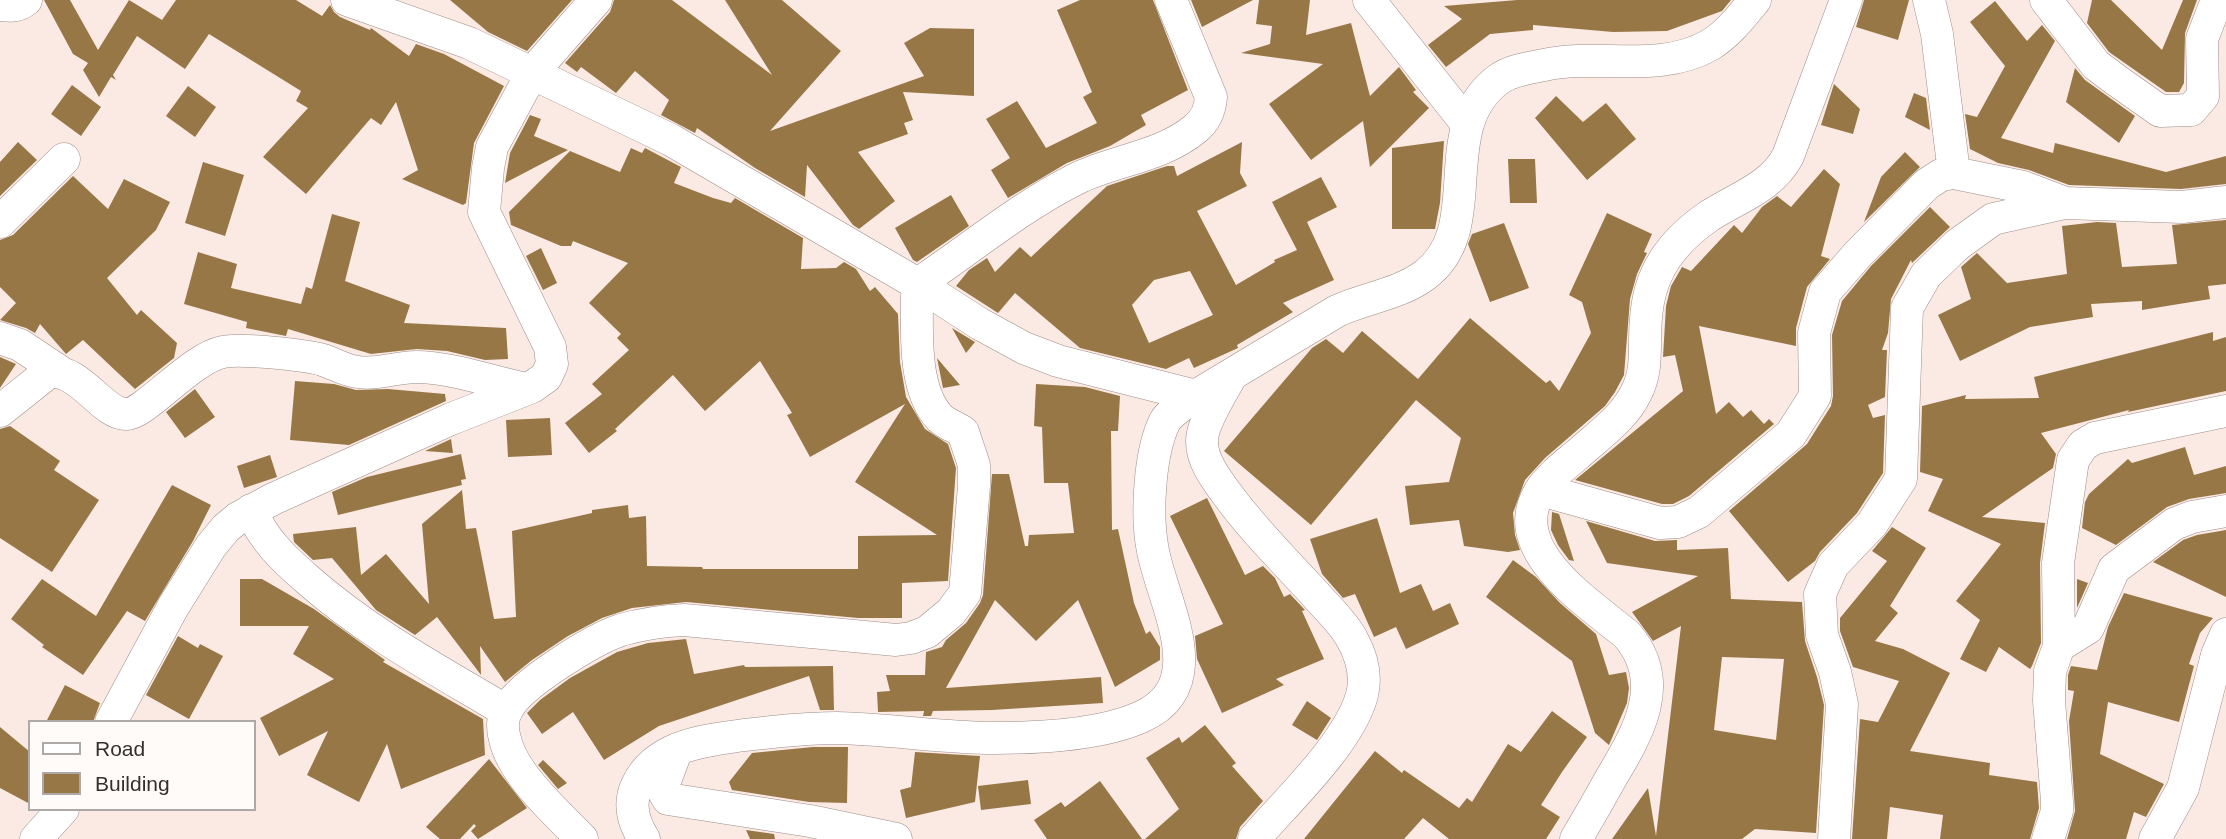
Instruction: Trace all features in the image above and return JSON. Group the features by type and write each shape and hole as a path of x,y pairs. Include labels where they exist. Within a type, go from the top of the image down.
{"street":[{"path":"0,5 13,7 26,0"},
{"path":"347,0 469,43 671,140 921,286 991,331 1043,355 1196,396"},
{"path":"112,720 173,607 211,546 226,528 251,510 451,419 526,389 545,377 552,364 550,347 484,212 492,146 532,73 596,0"},
{"path":"582,839 519,769 505,738 503,724 506,710 513,700 577,652 607,636 645,624 684,620 896,640 911,638 927,632 951,612 965,593 974,465 963,432 941,420 924,394 920,378 917,296 928,277 1053,192 1094,172 1151,153 1194,130 1206,118 1210,97 1171,0"},
{"path":"1369,0 1467,124"},
{"path":"644,839 637,828 631,797 640,778 654,763 677,749 699,742 779,730 837,728 972,737 1066,735 1141,717 1160,706 1174,688 1180,666 1179,643 1153,554 1148,521 1156,443 1166,418 1196,396 1337,311 1355,302 1399,289 1425,275 1440,260 1458,216 1467,124 1484,93 1501,78 1523,69 1576,60 1651,62 1693,53 1713,44 1755,0"},
{"path":"1576,839 1633,740 1647,698 1646,676 1637,647 1627,635 1562,580 1541,554 1529,523 1532,509 1541,490 1554,474 1618,418 1637,392 1643,376 1645,357 1647,296 1657,271 1671,250 1708,216 1767,182 1781,170 1846,0"},
{"path":"1929,0 1940,61 1954,173"},
{"path":"2046,0 2096,65 2161,111 2190,110 2203,96 2202,38 2217,0"},
{"path":"0,222 64,159"},
{"path":"1541,490 1660,523 1678,522 1699,512 1791,434 1815,397 1814,333 1825,292 1858,254 1927,184 1941,175 1954,173 2023,187 2065,203"},
{"path":"1834,839 1842,704 1835,672 1822,635 1820,594 1833,565 1872,524 1901,479 1907,308 1926,275 1957,245 1993,219 2065,203 2182,207 2226,202"},
{"path":"0,338 20,345 68,374 115,411 127,415 138,410 207,357 238,350 321,359 357,372 433,368 526,389"},
{"path":"0,411 49,372 59,371"},
{"path":"1232,374 1204,430 1201,440 1203,452 1210,468 1254,530 1351,637 1363,663 1365,679 1357,709 1337,741 1254,839"},
{"path":"2048,839 2057,811 2049,701 2050,671 2059,646 2057,563 2073,460 2083,445 2095,438 2226,411"},
{"path":"251,510 268,542 325,595 391,643 506,710"},
{"path":"2059,646 2088,628 2113,569 2174,524 2192,517 2226,511"},
{"path":"2155,839 2183,788 2217,655 2226,634"},
{"path":"677,749 662,789 664,795 672,801 810,821 895,839"},
{"path":"36,839 61,811"}],"building":[{"path":"44,0 70,0 98,50 129,0 162,20 176,0 296,0 322,16 330,5 340,17 370,30 371,28 409,56 416,44 444,54 504,86 474,143 466,203 463,205 402,179 418,170 396,102 381,125 371,118 306,194 263,157 308,108 296,101 301,91 209,34 185,69 137,36 113,75 116,80 111,77 99,97 83,70 88,63 73,54"},
{"path":"450,0 572,0 527,51 488,32"},
{"path":"614,0 672,0 772,75 725,0 782,0 841,51 770,131 924,76 904,43 930,28 974,29 974,96 903,92 913,120 904,123 908,134 858,152 895,201 859,229 853,225 807,165 805,197 755,168 697,128 695,133 661,115 669,100 635,71 616,93 581,67 577,72 565,63 610,12"},
{"path":"1080,0 1153,0 1188,90 1141,115 1146,125 1110,146 1067,163 1008,198 991,170 1010,158 986,119 1017,101 1046,148 1097,123 1083,97 1092,92 1057,10"},
{"path":"1191,0 1253,0 1202,27"},
{"path":"1259,0 1310,0 1306,35 1351,23 1370,96 1399,67 1416,90 1413,92 1429,108 1370,167 1363,121 1311,160 1269,104 1323,64 1241,53 1270,44 1272,26 1256,24"},
{"path":"1517,0 1731,0 1722,11 1667,31 1613,32 1533,25 1533,30 1490,34 1446,67 1428,45 1462,19 1444,6"},
{"path":"1864,0 1909,0 1898,40 1856,27"},
{"path":"2092,0 2111,0 2162,50 2183,0 2197,0 2185,33 2184,83 2179,92 2166,92 2109,52 2087,23"},
{"path":"1995,1 2027,41 2042,25 2055,41 2001,138 2053,153 2055,143 2166,172 2226,156 2226,184 2181,189 2069,185 2029,170 1998,163 1970,149 1965,114 1977,117 2005,66 1970,22"},
{"path":"2075,68 2085,80 2135,116 2119,143 2066,102"},
{"path":"1834,84 1860,109 1853,134 1821,125"},
{"path":"72,85 101,107 81,136 51,114"},
{"path":"188,86 216,107 195,137 166,116"},
{"path":"1914,93 1926,98 1930,130 1905,117"},
{"path":"1556,96 1583,122 1606,103 1636,139 1587,180 1535,118"},
{"path":"530,115 541,119 534,136 568,150 505,183 510,153"},
{"path":"1444,141 1440,203 1435,229 1392,229 1392,148"},
{"path":"18,142 37,160 0,196 0,162"},
{"path":"1242,142 1240,173 1247,186 1197,211 1236,285 1275,262 1274,260 1297,250 1272,202 1321,177 1337,207 1307,222 1334,280 1283,303 1293,312 1237,345 1238,348 1194,368 1189,358 1166,369 1080,348 1015,293 998,313 956,286 969,270 987,258 995,272 1020,247 1031,257 1107,186 1167,166 1174,166 1177,176","holes":["1190,271 1213,315 1149,343 1132,305 1154,280"]},
{"path":"631,148 642,153 645,148 681,167 674,183 731,203 735,198 803,238 801,269 836,268 844,262 856,269 870,291 875,287 898,314 900,362 906,397 925,429 948,444 956,468 948,581 902,583 902,618 858,618 686,602 632,608 602,618 568,636 505,682 480,646 481,675 437,617 415,635 376,610 332,558 313,560 294,542 293,534 356,527 361,575 386,554 429,604 422,524 462,490 466,529 476,528 494,619 516,617 512,531 592,513 592,510 628,505 629,518 646,516 647,566 703,569 858,569 858,536 937,535 855,482 905,404 810,457 787,415 792,413 760,361 705,411 673,375 615,429 617,431 589,453 565,423 602,394 592,384 629,350 617,338 621,334 589,303 628,263 573,241 571,246 561,246 511,225 509,212 570,151 620,172"},
{"path":"1905,152 1920,167 1864,222 1881,177"},
{"path":"1508,159 1535,159 1537,203 1510,203"},
{"path":"203,162 244,175 225,236 185,223"},
{"path":"1824,169 1840,184 1821,256 1830,259 1807,287 1796,328 1796,346 1699,326 1716,414 1729,402 1743,417 1751,410 1764,424 1769,419 1774,424 1689,496 1673,504 1662,504 1575,480 1683,391 1675,355 1663,357 1666,306 1671,286 1682,267 1691,271 1734,225 1742,233 1762,207 1777,196 1791,207"},
{"path":"73,176 108,209 124,179 170,202 156,230 107,278 137,315 141,310 177,343 174,358 135,389 83,340 66,354 40,324 35,333 0,320 16,303 0,287 0,240 13,235"},
{"path":"951,195 969,226 917,262 913,260 895,228"},
{"path":"1930,207 1950,227 1912,263 1911,260 1891,299 1888,333 1882,350 1887,350 1885,397 1868,405 1873,418 1885,415 1883,473 1857,513 1820,552 1815,561 1788,582 1729,511 1807,444 1831,406 1832,335 1842,301 1871,266"},
{"path":"1607,213 1652,234 1630,299 1624,375 1605,406 1545,458 1525,480 1513,513 1515,535 1520,550 1508,552 1464,546 1459,520 1410,525 1405,486 1449,482 1461,438 1416,400 1311,525 1224,451 1312,348 1326,339 1343,353 1362,331 1418,379 1470,318 1546,383 1550,380 1559,391 1591,333 1582,302 1569,295"},
{"path":"332,214 360,222 345,281 410,305 404,323 506,328 508,359 485,360 447,351 417,349 371,354 288,329 286,336 246,328 247,322 184,304 198,252 237,264 231,288 301,304 306,287 312,289"},
{"path":"2226,220 2226,284 2208,286 2210,299 2142,310 2142,301 2091,304 2093,317 2030,327 1960,361 1938,315 1971,299 1961,267 1977,253 2007,283 2067,274 2062,226 2116,223 2122,267 2177,264 2172,225"},
{"path":"1504,223 1529,288 1490,302 1468,244 1472,234"},
{"path":"541,248 557,283 543,290 526,256"},
{"path":"952,328 975,342 966,353"},
{"path":"2213,332 2213,341 2226,337 2226,391 2128,412 2129,410 2041,433 2056,454 2053,468 1982,517 2045,523 2040,563 2041,643 2030,669 1999,647 1986,672 1960,659 1980,620 1956,601 2001,544 1928,511 1943,479 1920,472 1922,406 1966,395 1965,399 2039,398 2034,377"},
{"path":"0,357 16,364 0,388"},
{"path":"937,358 960,385 943,388"},
{"path":"295,381 334,384 356,390 388,389 445,394 446,401 349,445 290,440"},
{"path":"1036,384 1085,387 1120,396 1118,431 1111,431 1112,530 1118,529 1134,603 1146,634 1150,631 1160,647 1160,660 1115,687 1078,600 1036,641 995,600 946,688 1101,677 1103,703 933,711 931,716 923,716 924,711 878,712 877,692 890,691 886,675 925,675 926,652 942,647 946,640 966,623 980,603 983,595 992,474 1009,474 1025,546 1028,546 1029,535 1074,533 1068,483 1044,483 1042,427 1034,426"},
{"path":"195,389 215,417 185,438 166,412"},
{"path":"550,418 552,455 508,457 506,420"},
{"path":"10,426 60,461 54,470 99,500 52,572 0,538 0,429"},
{"path":"451,439 453,453 425,451"},
{"path":"2185,447 2194,475 2226,466 2226,493 2189,499 2167,507 2116,545 2082,528 2085,502 2089,494 2128,459 2132,463"},
{"path":"461,454 466,479 461,480 462,485 338,515 332,492 367,477"},
{"path":"270,455 277,477 244,488 237,466"},
{"path":"172,485 211,505 193,541 145,621 127,611 83,675 42,647 44,645 11,619 42,579 96,616"},
{"path":"1207,498 1245,575 1263,566 1275,578 1284,597 1290,594 1305,610 1302,611 1324,659 1276,679 1284,685 1222,713 1197,659 1195,636 1223,624 1170,516"},
{"path":"1552,512 1559,514 1574,561 1569,560 1551,530"},
{"path":"1377,518 1400,593 1421,584 1433,611 1450,603 1459,624 1406,649 1396,627 1374,637 1355,594 1343,598 1322,574 1310,539"},
{"path":"1586,521 1655,541 1677,540 1677,550 1728,548 1731,599 1802,602 1805,641 1824,705 1816,833 1755,829 1742,839 1612,839 1648,788 1656,836 1681,626 1653,641 1632,612 1698,576 1607,563","holes":["1722,657 1784,659 1776,740 1714,730"]},
{"path":"1892,527 1926,548 1890,606 1898,613 1875,641 1903,649 1950,673 1910,751 1990,763 1989,775 2037,782 2039,808 2030,839 1940,839 1943,815 1890,807 1887,839 1852,839 1860,719 1878,722 1899,681 1853,667 1840,631 1840,618 1887,561 1872,551"},
{"path":"2226,530 2226,597 2153,562 2183,540"},
{"path":"1513,560 1536,577 1560,603 1596,634 1609,675 1626,672 1629,688 1627,703 1609,745 1595,733 1572,661 1486,597"},
{"path":"240,579 262,579 314,609 385,660 383,662 483,719 485,755 401,789 387,744 359,802 307,775 328,731 279,756 260,718 334,679 293,654 309,626 240,626"},
{"path":"2077,579 2088,583 2077,608"},
{"path":"2124,593 2213,618 2200,633 2189,664 2194,666 2179,722 2108,702 2100,754 2164,784 2146,817 2134,812 2126,839 2067,839 2075,811 2069,721 2074,691 2068,690 2068,675 2071,666 2097,670 2108,627"},
{"path":"178,636 198,648 200,644 223,656 189,719 146,695"},
{"path":"686,639 694,674 744,665 833,666 834,710 820,710 809,676 659,726 604,760 573,712 542,734 527,713 570,678 617,652 648,643"},
{"path":"65,685 100,703 94,720 47,720"},
{"path":"1307,701 1331,718 1317,740 1292,725"},
{"path":"1552,711 1587,737 1541,805 1560,817 1546,839 1449,839 1423,818 1404,839 1304,839 1375,751 1402,773 1404,770 1459,808 1467,798 1472,802 1508,744 1521,752"},
{"path":"1205,725 1236,763 1232,766 1263,801 1240,827 1236,839 1145,839 1179,809 1146,758 1179,737 1182,743"},
{"path":"0,727 28,750 28,803 0,788"},
{"path":"813,747 848,747 847,803 809,802 732,790 729,782 752,753"},
{"path":"915,752 980,756 975,802 906,818 900,790 911,787"},
{"path":"489,759 527,808 478,839 471,831 476,826 474,824 460,839 440,839 426,827"},
{"path":"543,760 567,783 558,789 538,765"},
{"path":"1028,780 1031,804 981,810 978,786"},
{"path":"1100,781 1142,839 1047,839 1034,820 1061,802 1065,807"},
{"path":"746,830 774,834 775,839 750,839"}]}
